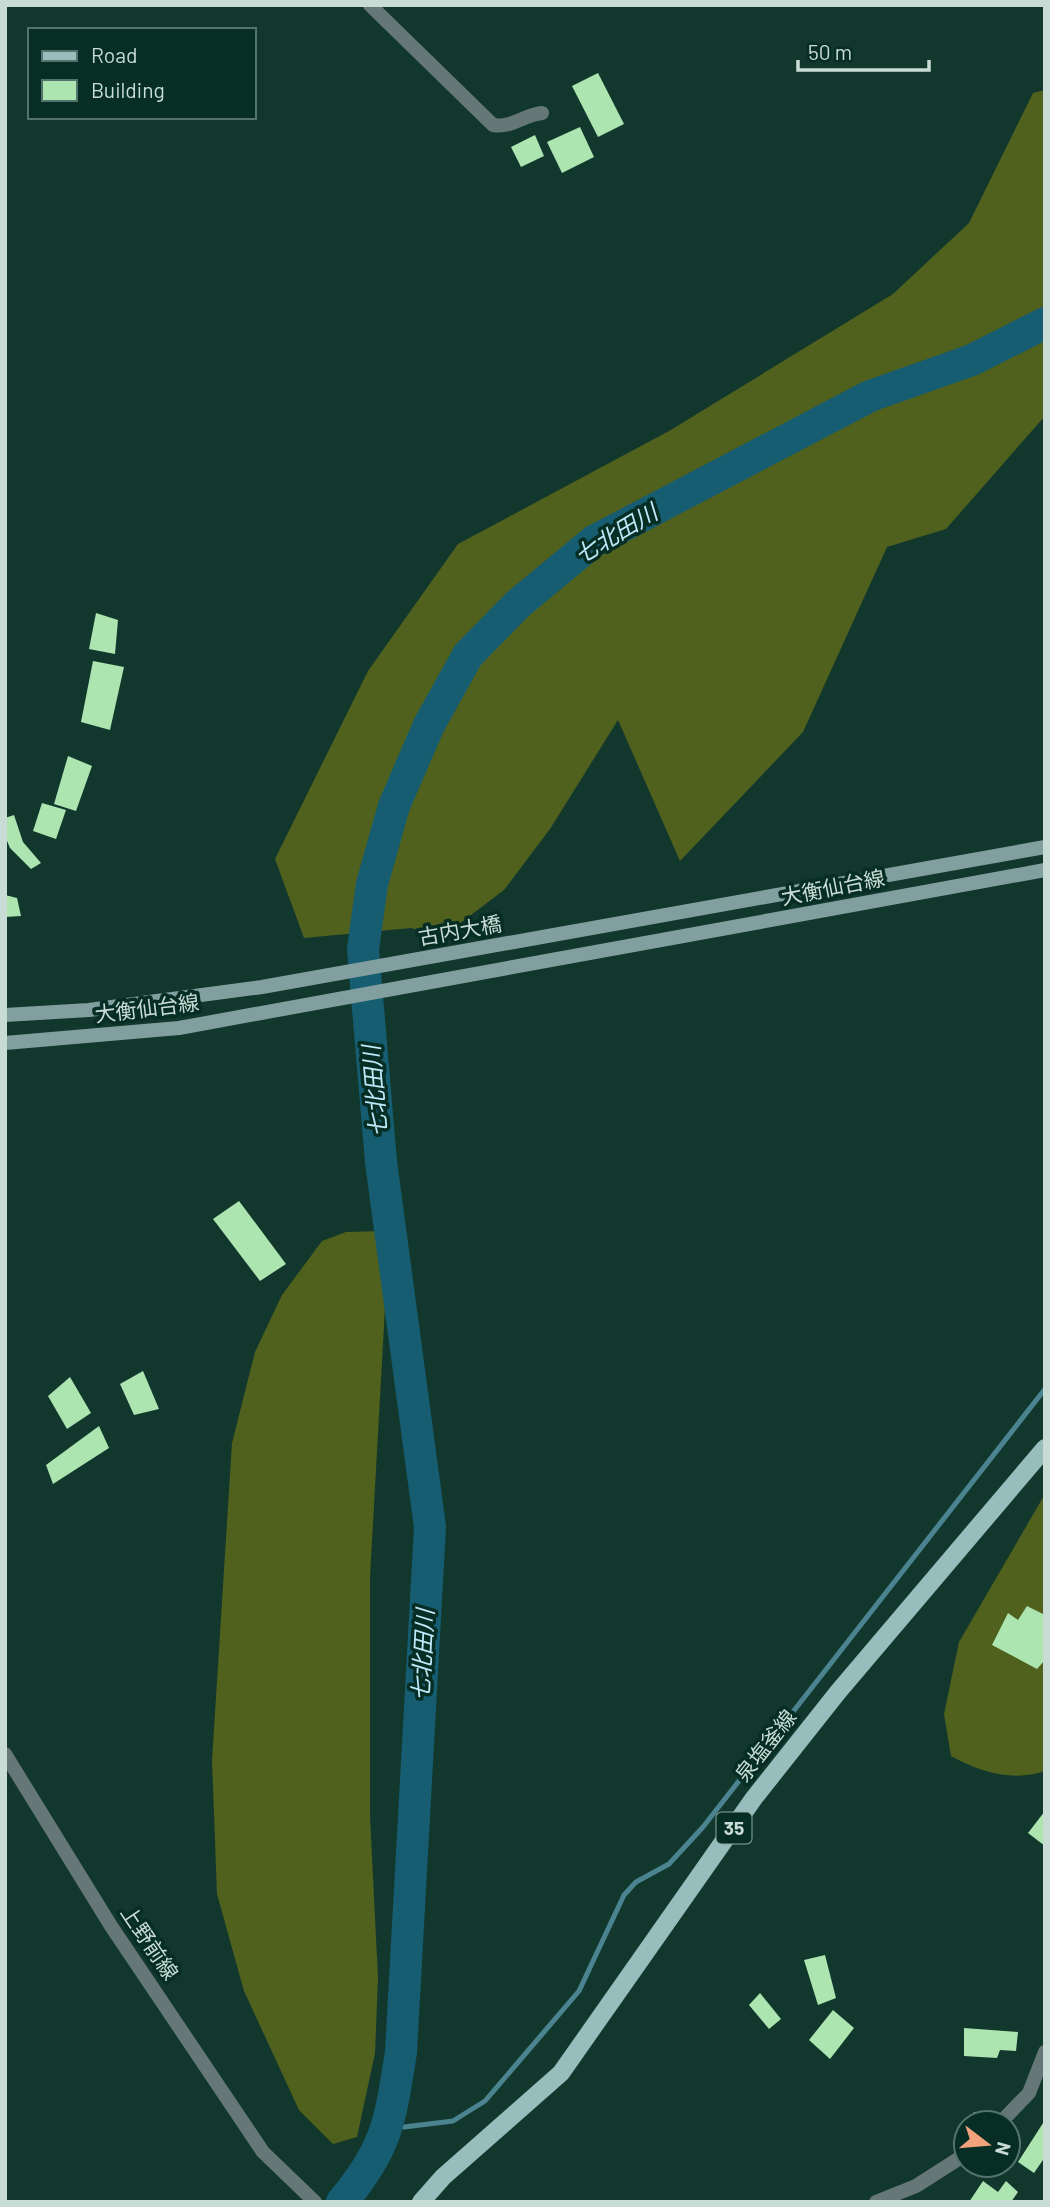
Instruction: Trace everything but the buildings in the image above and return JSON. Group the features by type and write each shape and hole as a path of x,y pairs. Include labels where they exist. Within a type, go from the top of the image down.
{"main road":[{"name":"大衡仙台線","path":"637,921 1045,847"},
{"name":"大衡仙台線","path":"5,1043 114,1036 265,1013 1045,870"},
{"name":"古内大橋","path":"290,982 637,921"},
{"name":"大衡仙台線","path":"5,1015 89,1010 290,982"},
{"path":"262,987 265,1013"},
{"name":"泉塩釜線","path":"421,2202 443,2177 561,2073 754,1798 838,1692 1045,1448"}],"street":[{"path":"370,5 493,125 506,127 531,114 542,113"},
{"name":"上野前線","path":"5,1754 111,1926 263,2152 315,2202"},
{"path":"1014,2109 1029,2093 1045,2052"},
{"path":"876,2202 916,2186 952,2163"}],"green space":[{"path":"1045,90 1045,416 946,529 887,547 803,732 680,861 618,720 550,829 504,890 442,937 411,928 304,938 275,859 368,671 458,544 669,431 893,294 969,223 1033,93"},
{"path":"382,1231 389,1236 370,1577 370,1816 378,1978 375,2053 357,2137 333,2144 299,2110 244,1991 217,1894 212,1760 232,1443 255,1352 282,1295 322,1241 346,1232"},
{"path":"1045,1494 1045,1771 1021,1776 997,1774 973,1767 951,1756 944,1714 959,1642"}],"waterway":[{"name":"七北田川","path":"342,2202 369,2165 385,2132 401,2052 430,1527 381,1162 363,949 372,884 394,806 429,725 468,655 518,604 594,541 870,396 972,360 1045,323"},
{"path":"390,2121 404,2127 453,2121 485,2101 579,1991 624,1895 636,1882 669,1864 703,1827 1045,1389"}]}
